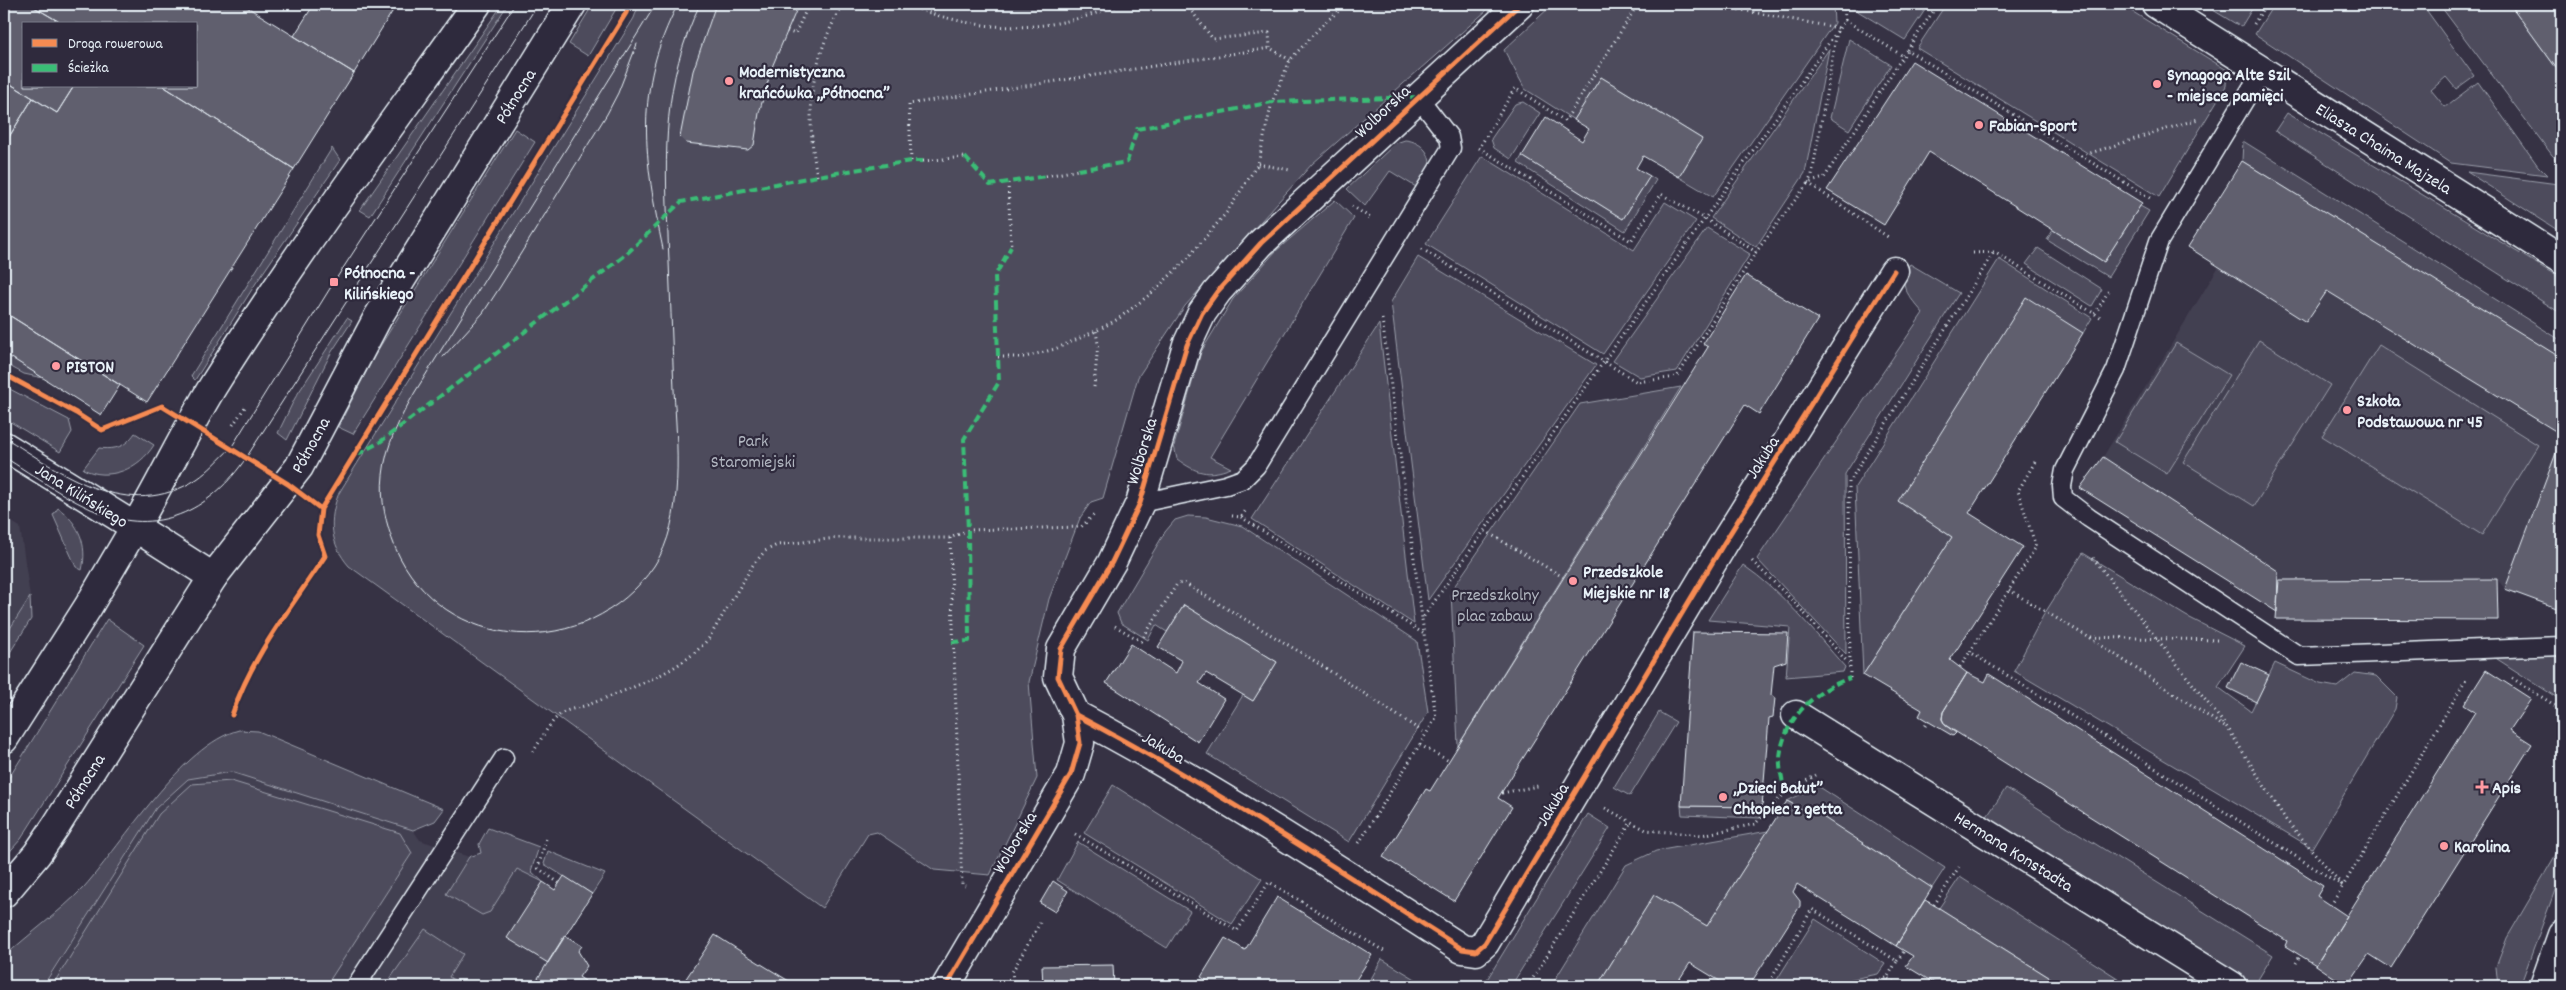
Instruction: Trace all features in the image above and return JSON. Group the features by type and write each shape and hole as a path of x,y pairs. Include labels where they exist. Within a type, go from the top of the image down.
{"street":[{"path":"4,739 88,607 154,496 185,432 232,357 347,188 477,4"},
{"name":"Północna","path":"4,893 37,854 56,826 213,577 299,467 378,317 572,4"},
{"name":"Wolborska","path":"946,986 1071,774 1080,743 1076,715 1058,677 1061,649 1128,531 1140,503 1187,345 1202,313 1217,292 1261,243 1418,96 1520,4"},
{"name":"Eliasza Chaima Majzela","path":"2156,4 2562,260"},
{"name":"Jakuba","path":"1076,715 1134,745 1462,949 1476,951 1485,943 1724,543 1894,271"},
{"name":"Jana Kilińskiego","path":"4,446 213,577"},
{"name":"Hermana Konstadta","path":"1796,715 2232,986"},
{"path":"2544,986 2562,935"}],"lane":[{"path":"2262,71 2159,241 2116,370 2065,470 2062,486 2063,498 2090,518 2299,656 2482,653 2562,646"},
{"path":"1140,503 1226,485 1243,479 1256,466 1452,148 1449,137 1418,96"},
{"path":"356,986 504,758"}],"path":[{"path":"787,31 795,34 809,4"},
{"path":"816,176 810,127 813,78 822,50 844,4"},
{"path":"905,4 946,18 1006,28 1030,28 1058,23 1121,4"},
{"path":"1186,4 1213,39 1269,33 1270,48"},
{"path":"998,357 1025,357 1054,349 1096,331 1118,318 1153,292 1186,260 1226,212 1258,164 1272,102 1290,60 1322,25 1346,4"},
{"path":"1474,156 1515,88 1565,121 1638,4"},
{"path":"1709,4 1838,28"},
{"path":"1422,619 1845,20 1844,4"},
{"path":"1808,183 1824,178 1938,4"},
{"path":"2235,54 2266,4"},
{"path":"1845,20 1903,56"},
{"path":"1258,164 1311,174 1326,182 1360,212 1637,382 1677,377 1756,252 1812,175 1838,28"},
{"path":"911,161 909,104 1270,48 1290,60"},
{"path":"1907,50 2141,192"},
{"path":"2081,156 2190,121"},
{"path":"1452,148 1479,148 1631,242 1660,194 1704,218 1756,252"},
{"path":"922,161 965,157"},
{"path":"1046,176 1078,170"},
{"path":"1008,183 1011,247"},
{"path":"1808,183 1892,239"},
{"path":"1973,252 1994,252 2111,322"},
{"path":"1850,678 1849,482 1994,252"},
{"path":"2095,314 2110,289"},
{"path":"1341,872 1436,718 1382,314"},
{"path":"1094,387 1098,344 1096,331"},
{"path":"233,425 245,407"},
{"path":"1960,667 2036,547 2018,490 2038,456"},
{"path":"531,754 563,713 592,704 658,676 687,659 700,648 753,565 765,552 777,545 837,538 950,538 968,530 1081,527 1096,513 1128,531"},
{"path":"1241,518 1425,634"},
{"path":"1485,531 1563,577"},
{"path":"950,538 962,885 995,900"},
{"path":"1724,543 1753,562 1796,604 1851,666"},
{"path":"2089,554 2229,730 2286,820 2343,886"},
{"path":"1106,621 1141,641 1177,584 1184,583 1310,658 1426,734"},
{"path":"2088,637 2229,730"},
{"path":"1970,652 2343,886"},
{"path":"2332,905 2482,653 2562,710"},
{"path":"1924,726 1928,721"},
{"path":"1420,745 1449,761"},
{"path":"1576,791 1646,830 1702,835 1755,824 1785,793 1816,775"},
{"path":"1528,986 1631,822"},
{"path":"1075,834 1237,930 1269,882 1384,951"},
{"path":"546,839 538,868 559,883"},
{"path":"1934,905 1959,867"},
{"path":"1767,986 1812,909 1897,961"},
{"path":"1014,986 1012,972 1040,923"},
{"path":"1886,986 1886,978 1904,951"},
{"path":"2296,963 2300,956"},
{"path":"1846,986 1886,978 1899,986"}],"shaded area":[{"name":"Szkoła Podstawowa nr 45","path":"2242,161 2558,356 2557,362 2562,364 2562,610 2505,589 2497,579 2279,580 2278,571 2103,457 2219,266 2188,247"},
{"path":"4,517 20,527 30,597 4,638"},
{"path":"231,772 413,830 420,840 469,857 481,853 517,869 554,890 564,876 592,894 533,986 44,986 156,808 188,779"}],"green space":[{"path":"508,4 370,216 360,210 502,5"},
{"path":"593,4 619,4 588,56 569,44"},
{"name":"Park Staromiejski","path":"639,4 1494,4 1312,164 1185,306 1138,377 1103,498 1091,502 1080,518 1049,599 1029,682 1037,778 990,875 934,870 877,832 868,834 822,908 349,566 338,549 332,522 335,503 339,493 634,18"},
{"path":"1553,4 1833,4 1834,23 1713,197 1679,177 1702,139 1601,77 1574,120 1525,89 1504,50"},
{"path":"1856,4 1929,4 1905,40 1856,10"},
{"path":"1946,4 2120,4 2227,70 2226,86 2159,197 1917,48"},
{"path":"2203,4 2255,4 2241,27"},
{"path":"2274,4 2422,4 2474,76 2456,89 2446,77 2431,90 2445,107 2478,82 2538,166 2547,175 2451,163 2255,34"},
{"path":"2439,4 2510,4 2562,76 2562,165 2552,155"},
{"path":"1849,39 1891,65 1849,130 1830,118"},
{"path":"1829,49 1805,173 1756,247 1711,218"},
{"path":"1523,102 1540,113 1511,159 1494,148 1491,139 1515,104"},
{"path":"2287,113 2562,279 2562,314 2275,131"},
{"path":"515,129 535,142 353,434 338,427 376,353"},
{"path":"1405,140 1417,143 1426,151 1430,162 1427,174 1416,187 1390,171 1365,206 1347,189 1396,143"},
{"path":"2243,141 2562,341 2562,364 2557,362 2557,356 2242,161"},
{"path":"332,148 340,160 256,283 195,380 191,376"},
{"path":"1482,156 1634,250 1665,202 1696,221 1603,354 1426,244"},
{"path":"1522,156 1623,219 1650,176 1656,180 1625,231 1518,163"},
{"path":"2467,172 2558,184 2562,188 2562,233"},
{"path":"1335,200 1354,218 1210,457 1231,468 1209,473 1190,468 1177,459 1174,446 1201,352 1233,299 1276,251"},
{"path":"2140,206 2149,211 2108,277 2047,240 2053,230 2104,262"},
{"path":"1707,228 1750,254 1677,371 1640,377 1613,361"},
{"path":"2038,248 2102,289 2092,306 2026,264"},
{"path":"1418,257 1596,365 1428,600 1391,302"},
{"path":"1999,259 2092,318 2083,333 1898,501 1952,537 1863,675 1855,487"},
{"path":"1910,264 1959,293 1845,474 1846,654 1757,559 1923,313 1909,296 1904,284 1906,271"},
{"path":"347,318 352,321 331,353 287,440 278,433 295,398"},
{"path":"1379,324 1414,624 1252,519"},
{"path":"2259,340 2330,385 2254,506 2183,462"},
{"path":"2176,343 2229,375 2167,474 2115,442"},
{"path":"2379,345 2538,445 2482,535 2322,436"},
{"path":"4,353 43,378 24,374 4,363"},
{"path":"4,386 69,420 72,432 60,452 4,418"},
{"name":"Przedszkolny plac zabaw","path":"1681,387 1458,746 1451,591 1580,404"},
{"path":"135,433 154,445 132,467 123,471 103,474 83,469 99,448 120,447 128,442"},
{"path":"58,508 71,520 80,535 84,552 82,570 76,567 53,515"},
{"path":"1188,516 1206,517 1242,526 1417,641 1428,712 1349,842 1207,754 1243,695 1253,701 1277,662 1184,605 1167,632 1156,625 1148,640 1121,623 1117,613 1165,532 1175,520"},
{"path":"2083,553 2186,616 2245,646 2218,687 2251,711 2275,663 2320,684 2337,687 2355,673 2376,676 2397,697 2395,709 2312,848 2014,671 2043,616"},
{"path":"1743,565 1771,587 1797,613 1845,667 1843,672 1786,677 1790,627 1708,620"},
{"path":"30,597 31,619 4,662 4,638"},
{"path":"107,619 144,645 21,839 4,858 4,786"},
{"path":"2562,656 2562,687 2556,697 2494,657"},
{"path":"1659,712 1676,722 1630,796 1614,787"},
{"path":"239,730 258,731 444,809 435,821 413,830 231,772 188,779 156,808 43,986 4,986 4,957 65,906 84,887 175,774 218,739"},
{"path":"231,781 400,833 412,853 326,986 52,986 159,814 192,784"},
{"path":"1113,785 1262,879 1232,924 1084,833"},
{"path":"1818,786 1945,868 1932,888 1809,809 1806,811 1787,801"},
{"path":"2006,788 2273,955 2254,986 1986,818"},
{"path":"1681,806 1762,807 1760,818 1682,815"},
{"path":"1588,814 1610,828 1511,986 1483,986"},
{"path":"488,828 539,847 531,871 543,882 517,869 490,912 482,915 446,894 469,857 481,853 479,844"},
{"path":"1768,831 1707,926 1654,895 1597,986 1551,986 1626,865 1656,851"},
{"path":"1078,842 1190,911 1167,948 1057,880"},
{"path":"2562,844 2562,871 2520,986 2498,986 2496,967 2507,938"},
{"path":"548,851 605,874 592,894 544,864"},
{"path":"1960,877 2130,986 2063,986 1939,908"},
{"path":"1815,919 1885,964 1878,974 1817,986 1773,986"},
{"path":"425,929 463,954 449,977 464,986 385,986"},
{"path":"1382,959 1427,986 1367,986"}],"building":[{"path":"4,4 29,4 60,22 22,22 22,88 73,88 57,113 4,80"},
{"path":"29,4 242,4 354,73 294,169 166,88 198,88 198,22 60,22"},
{"path":"314,4 397,4 354,73 294,36"},
{"name":"Modernistyczna krańcówka „Północna”","path":"716,4 799,4 772,67 759,113 754,145 748,150 686,143 680,137 693,71"},
{"path":"2510,4 2562,4 2562,76"},
{"path":"1912,61 2142,203 2104,262 1929,152 1884,225 1827,190"},
{"path":"1601,77 1702,139 1679,177 1643,156 1636,168 1650,176 1623,219 1522,156 1546,117 1582,141 1589,129 1574,120"},
{"path":"4,80 33,98 4,145"},
{"path":"73,88 166,88 294,169 147,402 4,312 4,145 33,98 57,113"},
{"path":"2242,161 2558,356 2557,362 2562,364 2562,435 2327,291 2306,322 2188,247"},
{"path":"1746,275 1818,319 1759,414 1745,405 1498,798 1512,807 1454,901 1383,857 1426,789 1430,791 1708,347 1703,344"},
{"path":"2026,297 2083,333 1969,513 2023,547 1950,660 1967,673 1943,712 1942,719 1945,725 1956,733 1953,736 1919,716 1922,710 1863,675 1952,537 1898,501"},
{"name":"PISTON","path":"4,312 120,385 101,415 4,353"},
{"path":"2562,437 2562,610 2505,589"},
{"path":"2103,457 2278,571 2277,612 2080,488"},
{"path":"2497,579 2498,620 2276,619 2279,580"},
{"path":"1184,605 1277,662 1253,701 1206,673 1199,683 1224,699 1198,742 1106,683 1131,644 1176,673 1182,661 1158,647"},
{"path":"1693,632 1788,633 1786,661 1774,665 1771,695 1775,698 1773,717 1769,718 1762,807 1681,806"},
{"path":"2241,662 2269,675 2256,702 2228,688"},
{"path":"2486,670 2531,699 2510,730 2532,744 2391,968 2369,954 2347,986 2316,965 2475,712 2464,705"},
{"path":"1967,673 1985,682 1989,674 2323,886 2317,896 2347,916 2316,965 2285,946 2287,941 1945,725 1942,719 1943,712"},
{"path":"1787,801 1806,811 1809,808 1932,888 1896,946 1797,884 1793,892 1800,901 1800,906 1749,986 1728,986 1690,963 1675,986 1597,986 1654,895 1707,926"},
{"path":"564,876 592,894 548,963 507,938 543,882 555,890"},
{"path":"1053,881 1068,891 1055,912 1040,903"},
{"path":"1277,897 1372,955 1352,986 1334,986 1325,981 1322,986 1215,986 1201,977 1225,938 1245,950"},
{"path":"1925,900 2063,986 1939,986 1906,966 1913,956 1896,946"},
{"path":"565,935 582,946 578,951 587,966 579,977 585,981 582,986 533,986"},
{"path":"715,935 748,956 797,986 681,986"},
{"path":"1113,965 1114,986 1043,986 1042,966"}],"tram line":[{"path":"4,437 72,478 120,495 145,496 171,492 197,479 206,472 231,448 334,282 515,4"},
{"path":"4,457 52,488 90,509 125,520 146,521 165,519 184,513 218,491 246,458 538,4"},
{"path":"656,4 415,392 390,442 382,484 386,521 395,547 417,583 446,609 480,626 518,633 556,631 593,619 626,597 654,566 664,547 671,527 677,481 666,175 667,146 672,90 688,33 700,4"},
{"path":"663,249 651,184 646,125 648,95 654,66 664,35 678,4"},
{"path":"443,357 483,313 500,287 607,114 618,93 637,44"}],"marked path":[{"path":"1078,170 1127,162 1137,129 1272,102 1418,97"},
{"path":"965,157 990,185 1046,176"},
{"path":"358,454 380,442 623,257 681,202 817,176 911,161 923,161"},
{"path":"952,642 969,641 968,530 964,439 999,382 995,276 1011,247"},
{"path":"1785,793 1780,758 1782,744 1787,731 1794,719 1813,698 1837,683 1850,678"}],"cycle path":[{"path":"232,715 240,694 261,652 325,556 318,535 321,509 626,13 629,4"},
{"path":"946,986 1071,774 1080,743 1076,715 1058,677 1061,649 1112,562 1140,503 1187,345 1202,313 1217,292 1261,243 1520,4"},
{"path":"1076,715 1223,798 1462,949 1476,951 1485,943 1724,543 1894,271"},
{"path":"4,374 76,413 102,430 162,406 288,484 321,509"}],"place":[{"name":"Modernistyczna krańcówka „Północna”","path":"729,81"},
{"name":"Synagoga Alte Szil - miejsce pamięci","path":"2157,84"},
{"name":"Fabian-Sport","path":"1979,125"},
{"name":"Północna - Kilińskiego","path":"334,282"},
{"name":"PISTON","path":"56,366"},
{"name":"Szkoła Podstawowa nr 45","path":"2347,410"},
{"name":"Przedszkole Miejskie nr 18","path":"1573,581"},
{"name":"Apis","path":"2482,787"},
{"name":"„Dzieci Bałut” Chłopiec z getta","path":"1723,797"},
{"name":"Karolina","path":"2444,846"}]}
